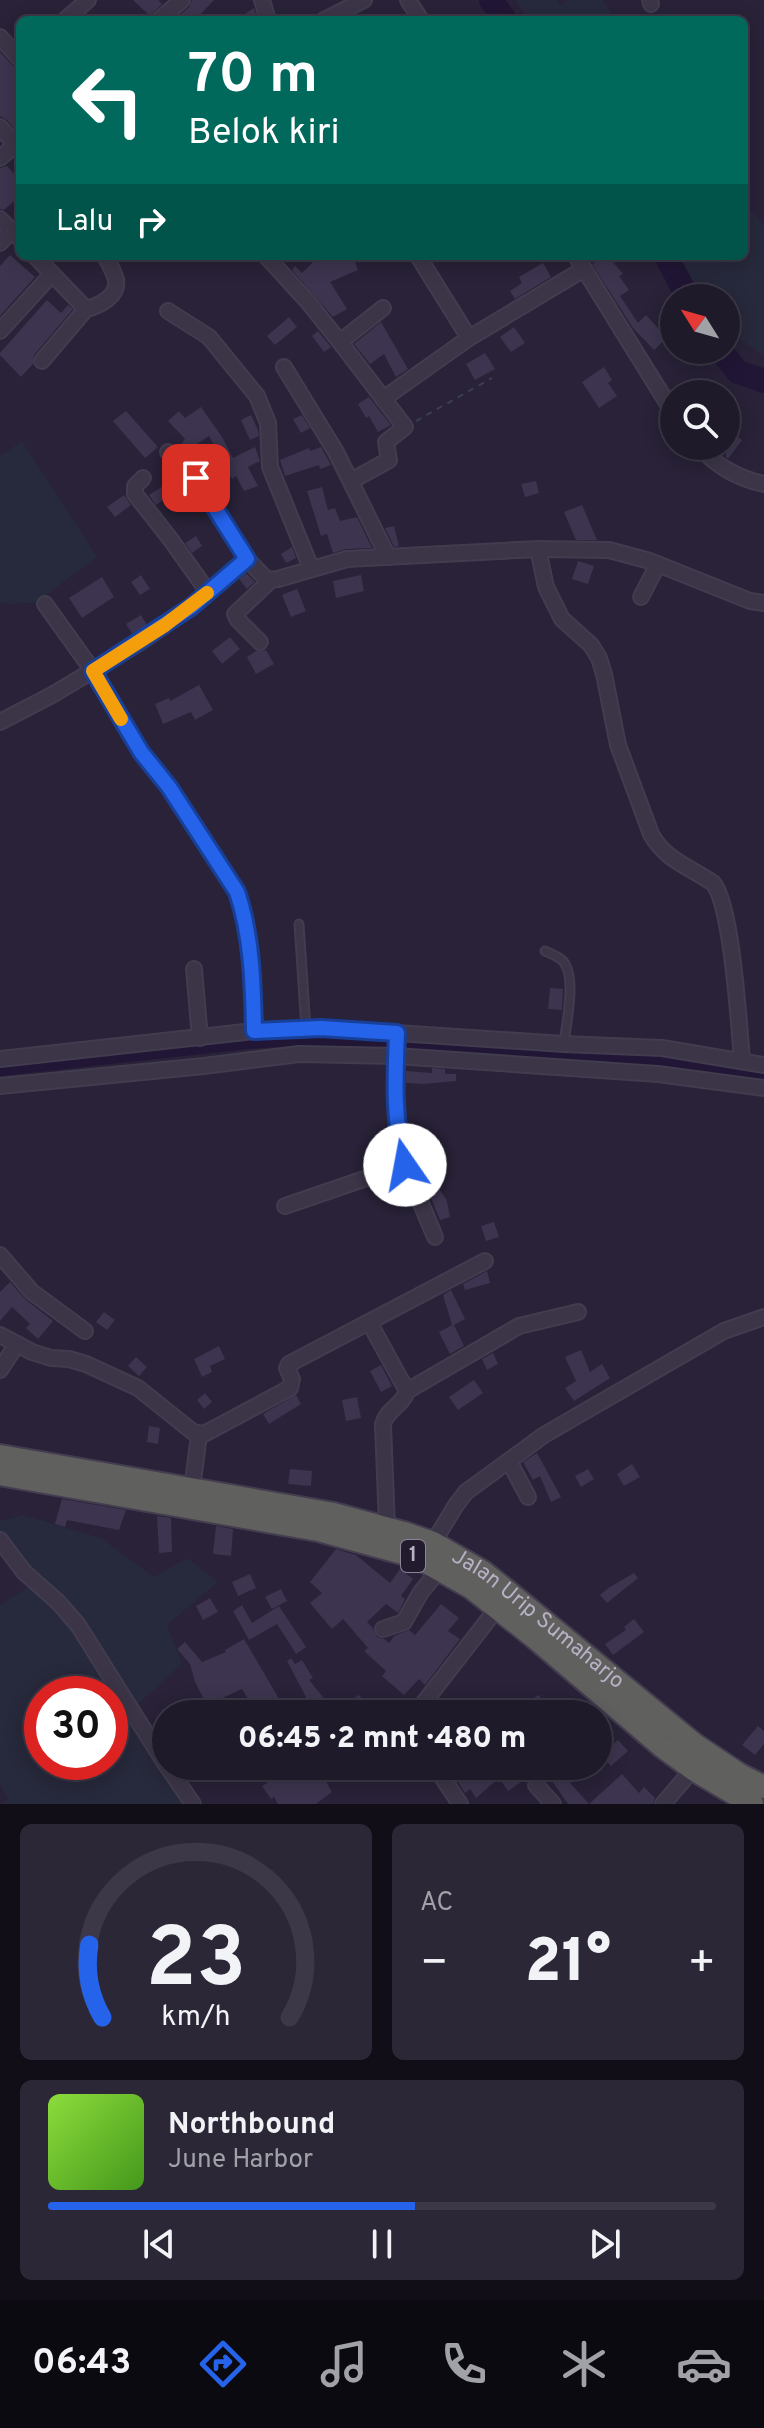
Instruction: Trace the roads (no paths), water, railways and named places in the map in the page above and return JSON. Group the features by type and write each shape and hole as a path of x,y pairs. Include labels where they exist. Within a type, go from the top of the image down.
{"highway":[{"name":"Jalan Urip Sumaharjo","path":"0,1456 334,1514 433,1543 483,1572 695,1745 764,1787"},
{"name":"Jalan Urip Sumaharjo","path":"0,1474 331,1533 399,1551 440,1569 498,1607 693,1769 752,1804"}],"street":[{"path":"70,16 88,0"},
{"path":"164,16 182,0"},
{"path":"332,16 364,0"},
{"path":"0,37 16,55"},
{"path":"0,127 16,142"},
{"path":"0,219 16,235 0,243"},
{"path":"39,260 86,309"},
{"path":"42,361 86,309 98,307 116,288 117,281 107,260"},
{"path":"270,260 308,302 405,427 386,442 389,460 351,481"},
{"path":"420,260 469,338"},
{"path":"383,399 469,338 564,281 580,262 660,391"},
{"path":"0,331 52,274"},
{"path":"340,342 383,308"},
{"path":"168,311 209,337 257,396 268,423 270,467 311,568"},
{"path":"284,367 351,481 388,557"},
{"path":"168,452 196,478 247,559 261,575 271,580"},
{"path":"713,460 733,474 764,484"},
{"path":"143,478 135,486 135,494 208,592"},
{"path":"538,549 546,587 562,619 591,645 599,658 618,745 658,848 719,889 726,913 742,1060"},
{"path":"260,642 235,614 271,580 347,559 538,549 609,550 658,564 750,601 764,603"},
{"path":"0,722 5,722 93,671 178,616 247,559"},
{"path":"641,597 658,564"},
{"path":"45,604 93,671 141,752 169,787 237,892 251,964 254,1031"},
{"path":"194,969 200,1038"},
{"path":"0,1059 254,1031 306,1029 396,1045 660,1062 742,1060 764,1065"},
{"path":"0,1086 396,1045 564,1044 660,1062 764,1088"},
{"path":"396,1045 396,1122 405,1165 435,1237"},
{"path":"285,1206 405,1165"},
{"path":"0,1255 32,1292 85,1331"},
{"path":"199,1435 290,1388 289,1364 485,1261"},
{"path":"407,1391 511,1330 578,1312"},
{"path":"433,1543 466,1492 544,1435 724,1331 764,1317"},
{"path":"369,1322 407,1391 406,1397 385,1416 383,1424 387,1528"},
{"path":"0,1335 51,1358 86,1364 128,1382 199,1435"},
{"path":"0,1370 17,1344"},
{"path":"192,1489 199,1435"},
{"path":"509,1461 528,1497"},
{"path":"0,1540 24,1572 58,1602 78,1625 152,1743"},
{"path":"383,1629 404,1622 421,1592 440,1569"},
{"path":"426,1700 498,1607"},
{"path":"663,1804 693,1769"},
{"path":"176,1780 193,1804"},
{"path":"444,1780 460,1804"},
{"path":"536,1785 553,1804"}],"lane":[{"path":"299,924 306,1029"},
{"path":"545,951 563,961 569,974 570,994 564,1044"}],"waterway":[{"path":"491,0 502,16"},
{"path":"668,260 681,284"},
{"path":"731,364 738,372 764,381"},
{"path":"0,1069 310,1038 671,1061 764,1077"}]}
